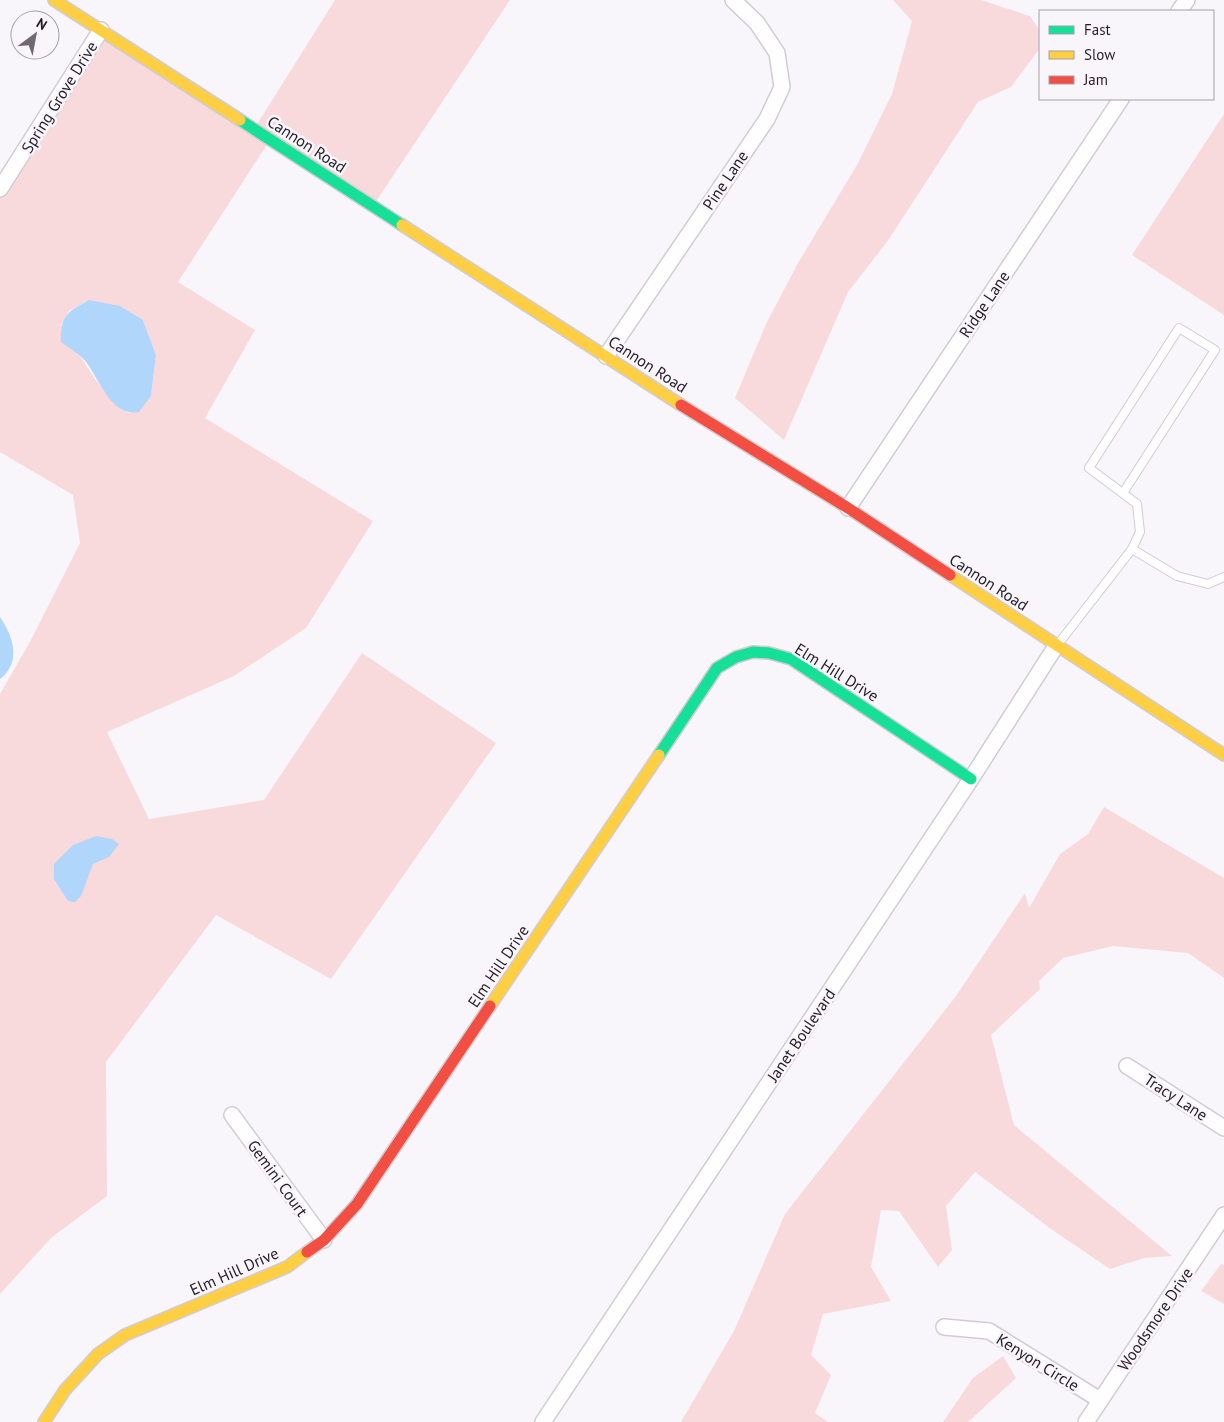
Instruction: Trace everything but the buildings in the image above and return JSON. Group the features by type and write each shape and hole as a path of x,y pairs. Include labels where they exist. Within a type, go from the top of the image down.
{"main road":[{"name":"Cannon Road","path":"54,0 606,356 848,508 1224,755"},
{"name":"Elm Hill Drive","path":"44,1422 65,1390 98,1354 125,1335 287,1267 324,1240 358,1204 717,668 739,654 766,650 791,659 971,779"}],"street":[{"name":"Pine Lane","path":"606,356 767,119 782,87 777,53 757,22 733,0"},
{"name":"Spring Grove Drive","path":"0,189 101,30"},
{"name":"Ridge Lane","path":"848,508 1120,100"},
{"name":"Janet Boulevard","path":"543,1422 971,779 1056,646"},
{"name":"Tracy Lane","path":"1127,1066 1224,1128"},
{"name":"Gemini Court","path":"232,1115 324,1240"},
{"name":"Woodsmore Drive","path":"1086,1422 1224,1215"},
{"name":"Kenyon Circle","path":"944,1327 989,1331 1100,1400"}],"lane":[{"path":"1056,646 1132,549 1140,532 1137,504 1089,468 1179,328 1215,350 1123,493"},
{"path":"1132,549 1177,576 1208,584 1224,577"}],"shaded area":[{"path":"335,0 510,0 373,206 270,140 178,282 255,330 205,418 373,521 306,628 234,676 107,732 149,819 264,800 362,653 496,743 331,979 216,915 106,1062 107,1196 51,1238 0,1294 0,694 31,640 80,543 73,495 0,452 0,192 101,38 254,129","holes":["89,300 143,320 156,355 151,396 129,413 119,407 101,386 61,325 69,311"]},
{"path":"893,0 981,0 1030,16 1039,30 1039,49 1011,87 978,102 887,242 848,292 784,440 735,398 766,324 798,263 857,165 892,94 912,21"},
{"path":"1224,114 1224,315 1132,255"},
{"path":"1104,807 1224,878 1224,978 1188,953 1113,946 1063,958 1039,981 1040,989 991,1035 1014,1125 1172,1256 1144,1258 1110,1269 1051,1229 975,1172 946,1206 952,1250 938,1267 899,1211 881,1210 871,1267 891,1301 823,1314 811,1355 831,1375 815,1413 828,1422 681,1422 734,1331 785,1214 956,996 1025,893 1029,908 1060,854 1088,834"},
{"path":"1221,1264 1224,1265 1224,1304 1201,1291"},
{"path":"1003,1356 1016,1378 968,1422 943,1422 973,1378"}],"water":[{"path":"89,300 120,306 143,320 156,355 151,396 139,412 129,412 121,409 114,403 107,396 84,359 61,342 62,326 66,316"},
{"path":"0,617 12,640 13,657 7,672 0,679"},
{"path":"96,836 112,839 119,844 109,857 93,864 81,896 75,902 68,901 54,879 54,864 73,845"}],"traffic: fast":[{"path":"240,120 402,225"},
{"path":"659,755 717,668 736,657 753,652 769,653 791,659 971,779"}],"traffic: slow":[{"path":"54,0 240,120"},
{"path":"402,225 681,405"},
{"path":"950,575 1224,755"},
{"path":"490,1006 659,755"},
{"path":"44,1422 65,1390 98,1354 125,1335 287,1267 307,1252"}],"traffic: jam":[{"path":"681,405 848,508 950,575"},
{"path":"307,1252 324,1240 357,1204 490,1006"}]}
